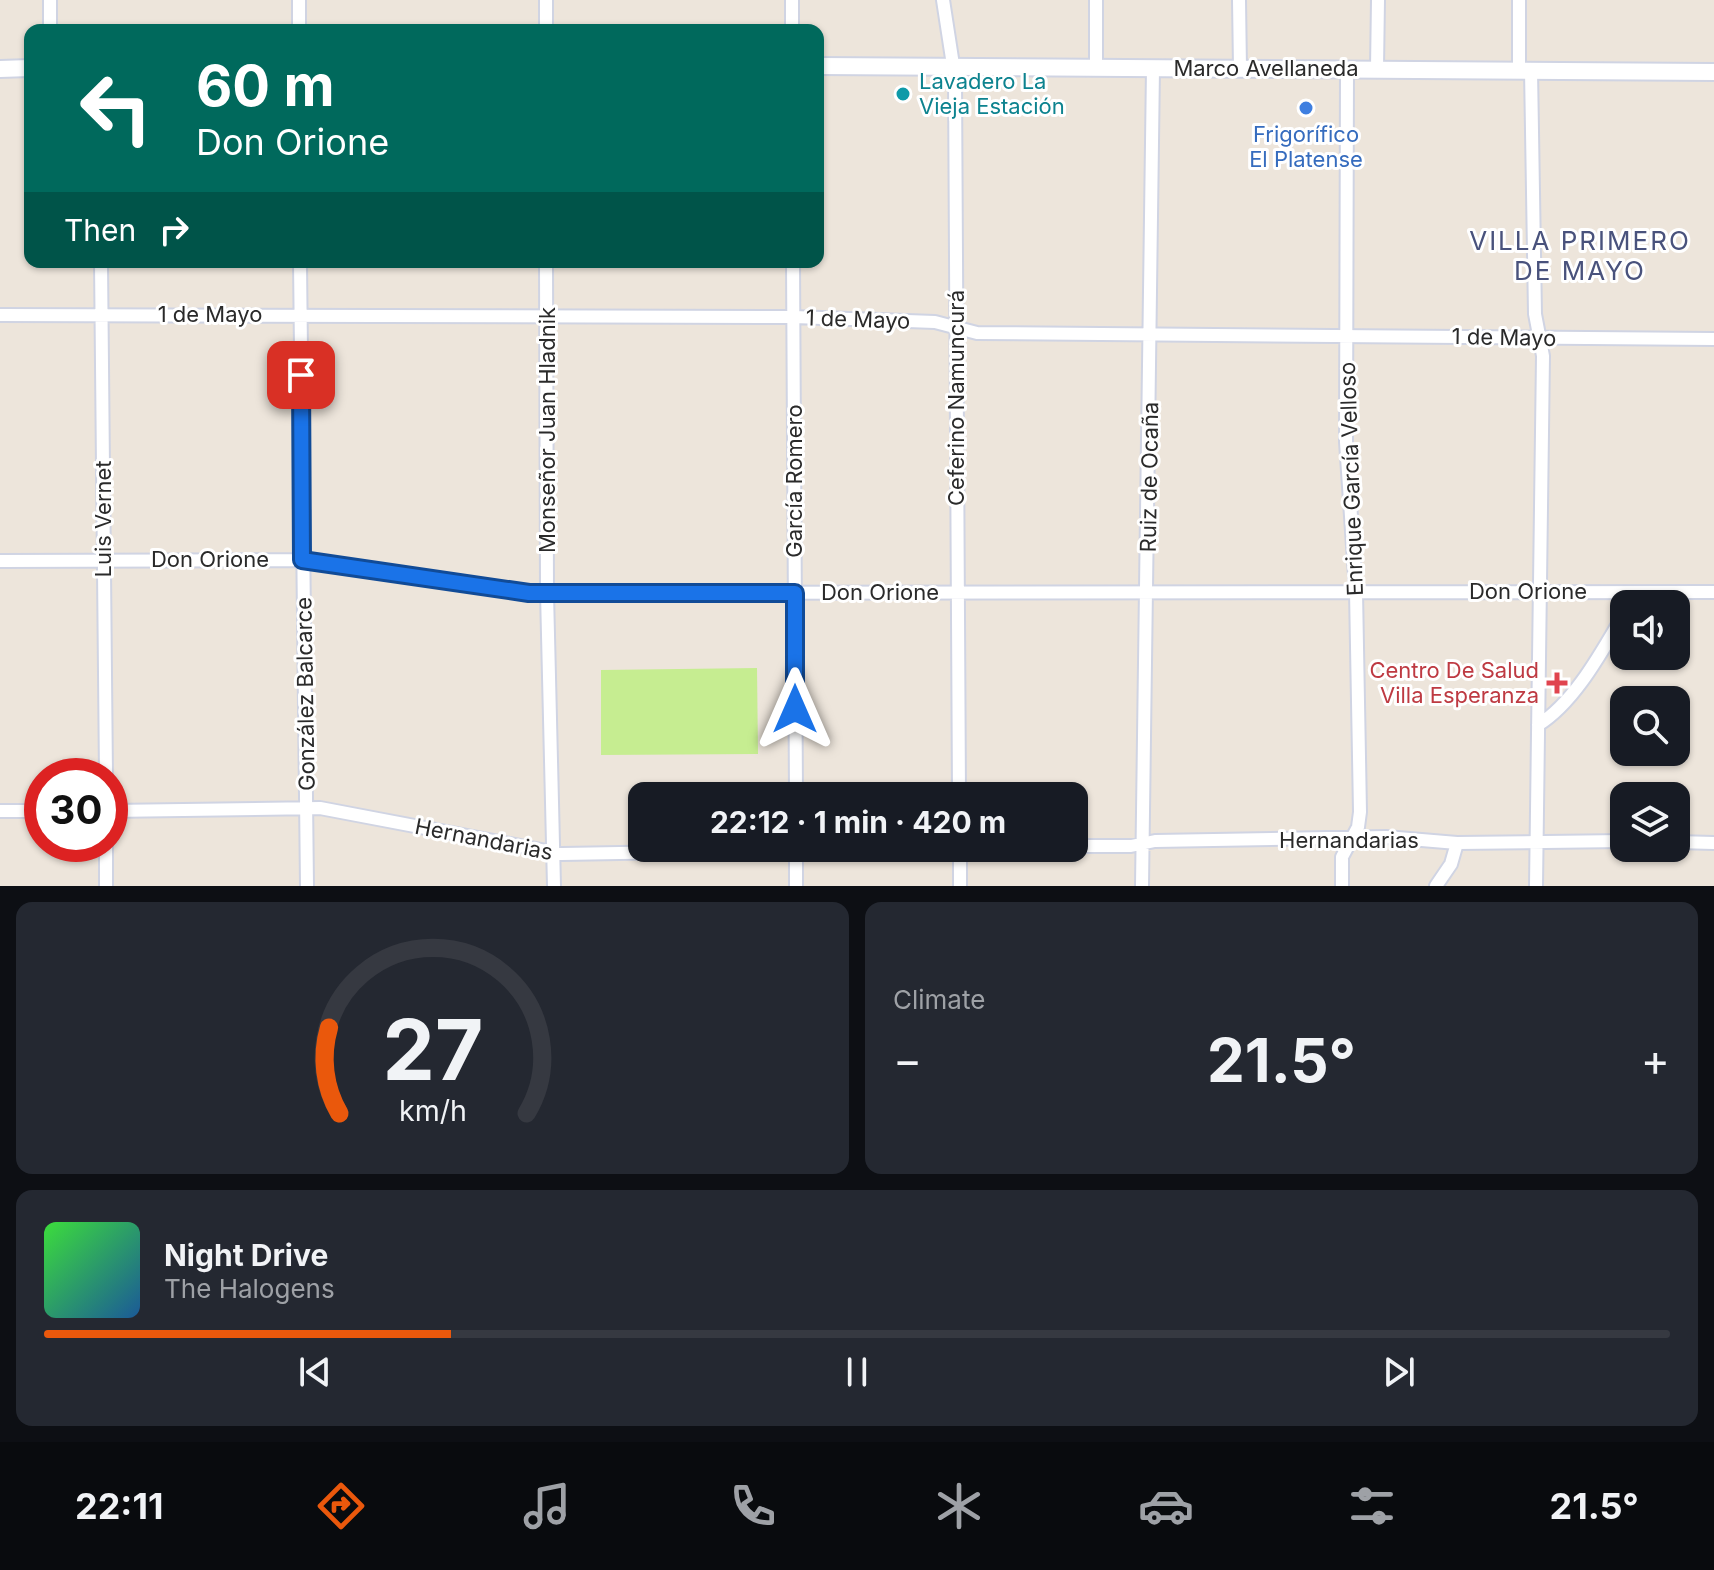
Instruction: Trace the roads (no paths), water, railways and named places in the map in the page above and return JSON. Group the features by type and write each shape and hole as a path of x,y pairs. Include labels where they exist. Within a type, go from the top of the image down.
{"street":[{"path":"50,0 50,24"},
{"path":"299,0 299,24"},
{"path":"546,0 546,24"},
{"path":"792,0 792,24"},
{"name":"Ceferino Namuncurá","path":"943,0 954,67 959,782"},
{"path":"1096,0 1096,68"},
{"path":"1239,0 1240,68"},
{"path":"1377,68 1378,0"},
{"path":"1519,0 1525,70 1535,314 1542,338 1536,886"},
{"name":"Marco Avellaneda","path":"824,66 1714,72"},
{"path":"0,69 24,68"},
{"name":"Ruiz de Ocaña","path":"1142,886 1153,68"},
{"name":"Enrique García Velloso","path":"1342,886 1342,857 1358,827 1360,812 1356,591 1346,442 1347,68"},
{"name":"Luis Vernet","path":"101,268 106,758"},
{"name":"González Balcarce","path":"300,268 307,886"},
{"name":"Monseñor Juan Hladnik","path":"546,268 547,593 554,886"},
{"name":"García Romero","path":"793,268 796,782"},
{"name":"1 de Mayo","path":"0,315 794,317 935,322 977,333 1150,337 1714,339"},
{"name":"Don Orione","path":"0,561 302,560 547,593 1537,590 1610,596"},
{"name":"Don Orione","path":"1690,594 1714,592"},
{"path":"1538,725 1551,717 1571,692 1610,635"},
{"name":"Hernandarias","path":"128,811 333,809 554,853 628,852"},
{"path":"0,811 24,811"},
{"name":"Hernandarias","path":"1088,845 1386,837 1457,843 1610,841"},
{"path":"1690,842 1714,843"},
{"path":"1436,886 1451,864 1457,843"},
{"path":"106,862 106,886"},
{"path":"796,862 796,886"},
{"path":"960,862 960,886"}],"place":[{"name":"Lavadero La Vieja Estación","path":"903,94"},
{"name":"Frigorífico El Platense","path":"1306,108"},
{"name":"Centro De Salud Villa Esperanza","path":"1557,683"}],"district":[{"name":"VILLA PRIMERO DE MAYO","path":"1580,255"}]}
